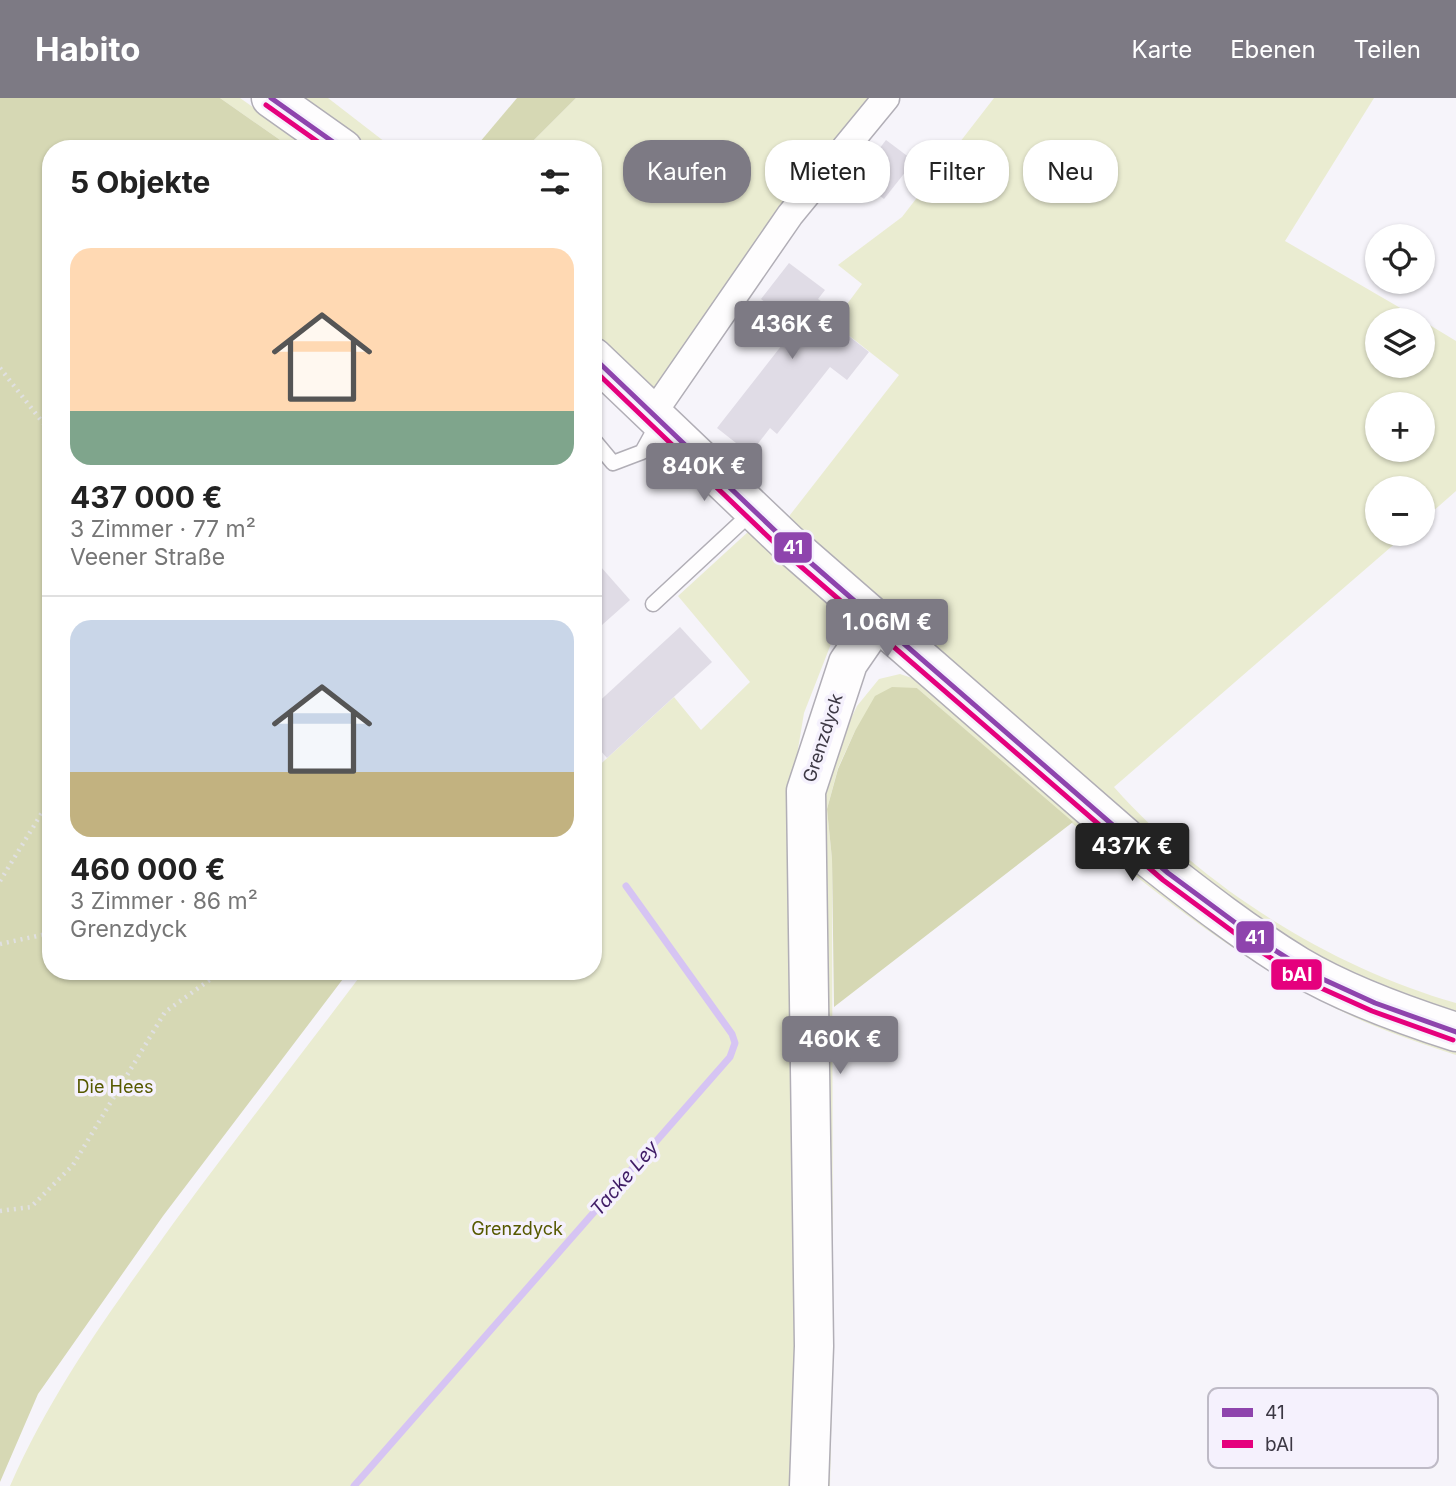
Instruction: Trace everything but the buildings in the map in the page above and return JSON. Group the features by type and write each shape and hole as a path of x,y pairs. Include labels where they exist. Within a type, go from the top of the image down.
{"main road":[{"path":"271,98 330,140"},
{"path":"602,365 658,412 754,511 797,550 1150,859 1255,938 1300,967 1358,995 1456,1032"},
{"name":"Grenzdyck","path":"809,1486 814,1346 806,790 848,663 877,621"}],"street":[{"path":"658,412 790,215 886,98"}],"lane":[{"path":"602,450 613,463 642,452 658,412"},
{"path":"653,604 754,511"}],"path":[{"path":"0,368 42,422"},
{"path":"0,881 42,813"},
{"path":"0,944 42,935"},
{"path":"0,1211 31,1207 73,1165 165,1012 209,980"}],"green space":[{"name":"Die Hees","path":"0,98 220,98 280,140 42,140 42,980 342,980 163,1216 38,1394 0,1482"},
{"path":"220,98 240,98 299,140 280,140"},
{"path":"275,98 328,98 382,140 333,140"},
{"path":"517,98 576,98 534,140 482,140"},
{"path":"576,98 876,98 845,140 765,140 765,203 798,203 665,382 651,391 602,359 602,140 534,140"},
{"path":"994,98 1374,98 1285,241 1365,287 1365,294 1376,294 1400,308 1365,308 1365,378 1435,378 1435,328 1456,341 1456,491 1435,509 1435,476 1365,476 1365,546 1392,546 1114,787 1187,858 1228,890 1270,919 1361,968 1456,1003 1456,1026 1242,922 787,526 790,515 899,375 833,323 862,284 838,265 902,217 913,203 1009,203 1009,140 962,140"},
{"name":"Grenzdyck","path":"749,531 833,606 836,631 804,713 793,779 800,1486 10,1486 24,1455 72,1369 108,1315 200,1187 357,980 602,980 602,763 674,697 701,730 750,682 678,596"},
{"path":"900,674 924,682 1169,893 1456,1046 1456,1055 1411,1040 1337,1009 1224,942 1118,862 917,688 855,731 838,768 827,809 832,859 833,1342 830,1486 821,1486 819,818 827,768 857,706 879,679"},
{"path":"892,687 917,688 1073,822 834,1007 832,859 827,809 838,769 855,731 875,696"}],"waterway":[{"name":"Tacke Ley","path":"354,1486 730,1057 735,1043 732,1034 626,886"}],"transit line":[{"name":"41","path":"271,98 330,140"},
{"name":"bAl","path":"266,105 315,140"},
{"name":"41","path":"602,366 789,544 1168,873 1260,941 1316,976 1375,1003 1456,1032"},
{"name":"bAl","path":"602,378 783,551 1163,880 1255,948 1312,984 1372,1011 1453,1040"}]}
